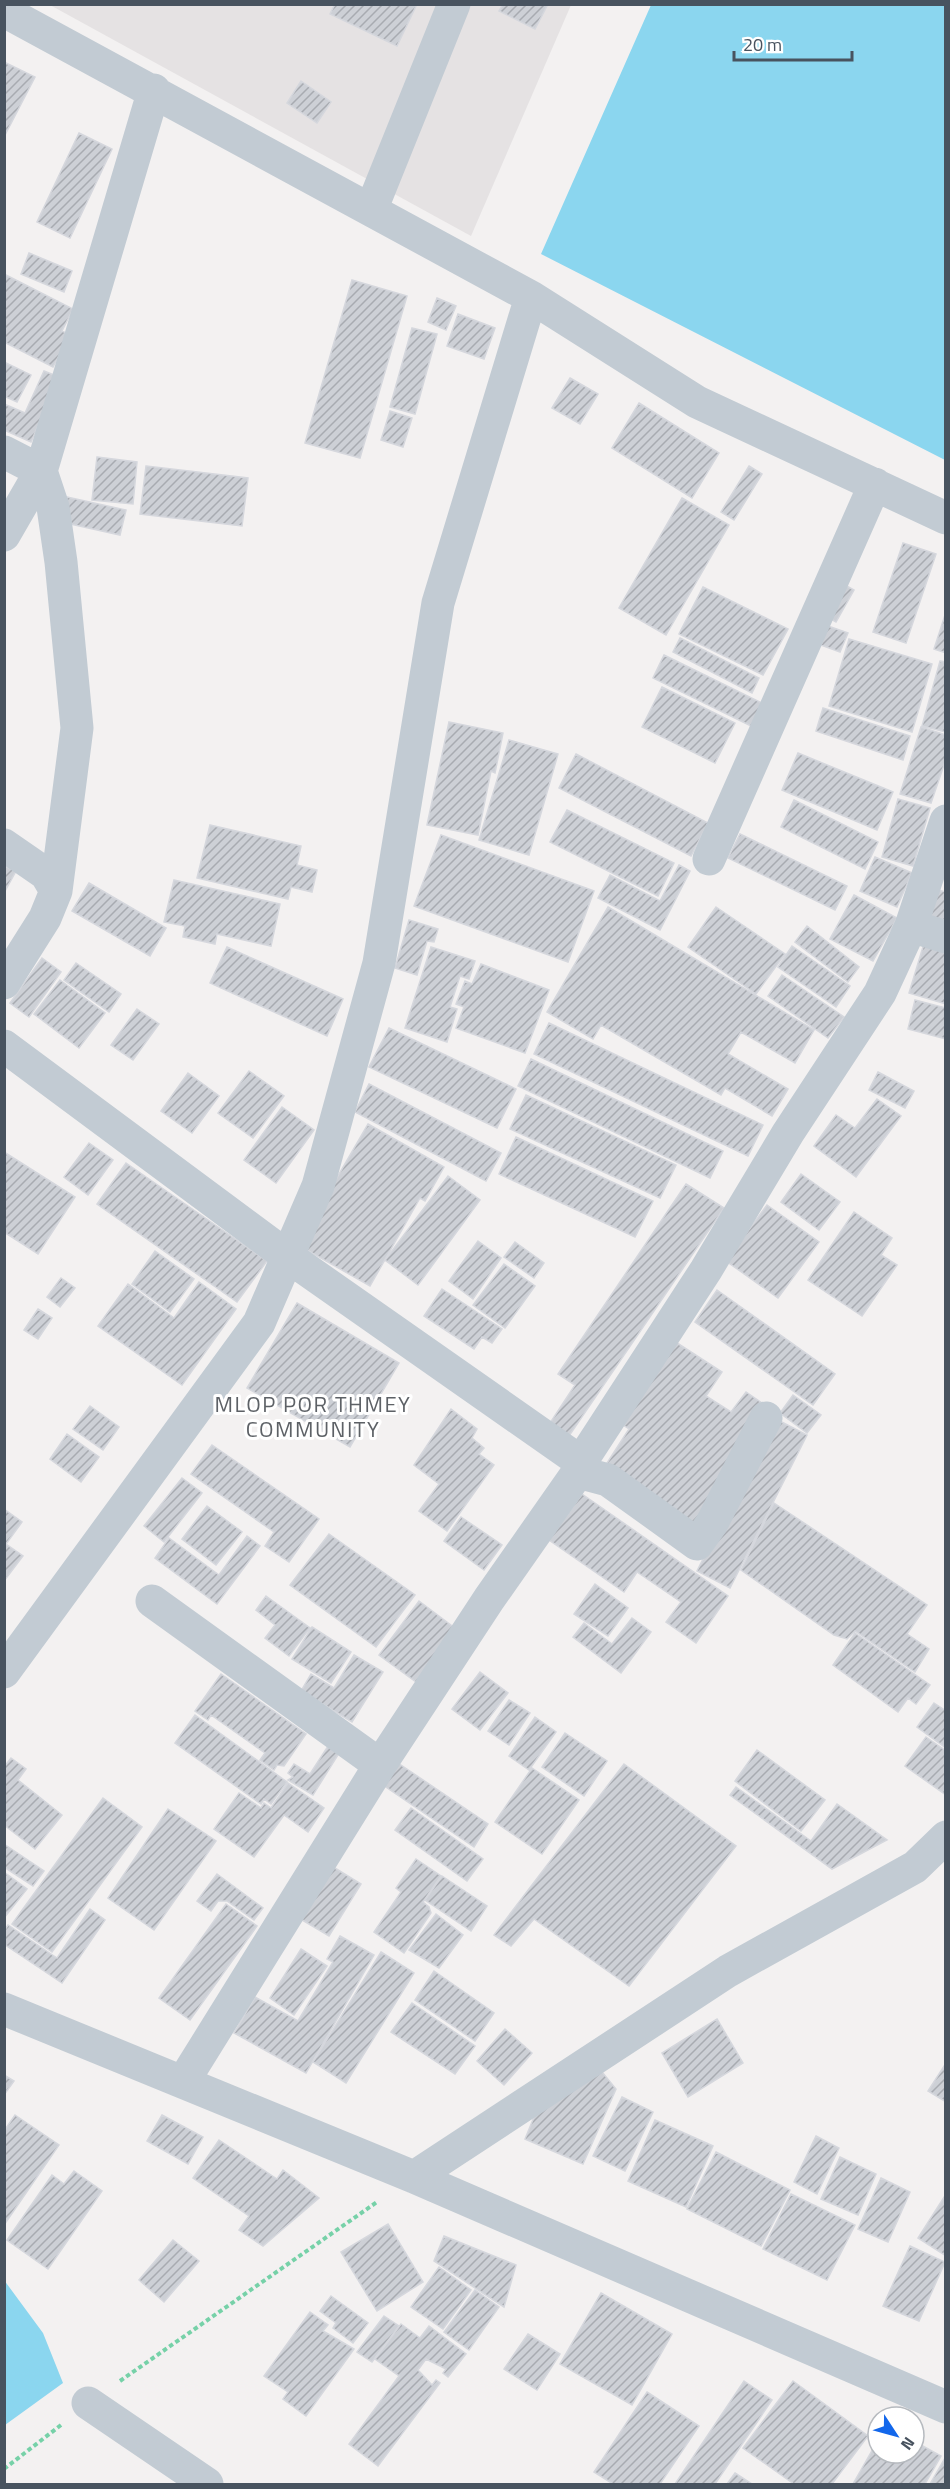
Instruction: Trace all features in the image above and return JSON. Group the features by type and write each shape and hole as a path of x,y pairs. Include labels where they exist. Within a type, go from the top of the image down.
{"street":[{"path":"371,210 454,4"},
{"path":"4,11 154,90 531,297 697,402 945,518"},
{"path":"4,535 41,471 154,90"},
{"path":"4,1672 259,1323 318,1186 379,963 438,603 531,297"},
{"path":"4,452 41,471 53,507 61,562 77,728 56,891 45,918 4,983"},
{"path":"709,860 875,484"},
{"path":"183,2082 381,1765 489,1599 579,1467 706,1270 788,1133 880,993 911,926 945,821"},
{"path":"4,845 46,874 56,891"},
{"path":"911,926 945,937"},
{"path":"4,1046 287,1256 579,1467 608,1480 697,1544 712,1523 766,1418"},
{"path":"152,1601 381,1765"},
{"path":"414,2177 728,1971 915,1867 945,1837"},
{"path":"4,2009 414,2177 945,2407"},
{"path":"88,2403 207,2484"}],"path":[{"path":"4,2469 88,2403 414,2177"}],"shaded area":[{"path":"50,5 571,5 471,236"}],"water":[{"path":"651,5 945,5 945,460 541,254"},
{"path":"4,2280 43,2333 63,2383 5,2425"}],"building":[{"path":"335,4 417,4 397,46 330,14"},
{"path":"503,4 548,4 535,29 499,11"},
{"path":"4,62 35,77 4,137"},
{"path":"301,81 331,102 317,123 287,103"},
{"path":"79,133 112,149 70,238 37,222"},
{"path":"29,253 72,271 64,292 21,274"},
{"path":"4,274 73,309 62,331 70,335 53,367 4,342"},
{"path":"352,280 407,296 360,458 305,443"},
{"path":"437,298 456,306 446,330 428,322"},
{"path":"458,314 495,328 484,359 447,346"},
{"path":"412,328 437,334 415,414 390,407"},
{"path":"4,362 31,375 17,402 4,396"},
{"path":"44,371 59,377 31,442 4,430 4,404 25,413"},
{"path":"570,378 598,394 580,424 552,408"},
{"path":"639,403 719,453 692,498 612,448"},
{"path":"390,411 412,418 403,447 381,440"},
{"path":"97,457 137,462 133,504 92,500"},
{"path":"146,466 248,478 242,526 140,514"},
{"path":"749,466 762,474 734,520 721,512"},
{"path":"67,497 126,510 120,535 61,522"},
{"path":"682,498 729,525 666,635 619,608"},
{"path":"903,543 936,554 906,643 873,632"},
{"path":"838,581 854,590 836,622 820,613"},
{"path":"703,587 788,629 763,675 679,634"},
{"path":"946,612 946,653 934,649"},
{"path":"828,626 848,633 840,652 821,645"},
{"path":"680,638 759,678 752,693 673,652"},
{"path":"849,639 932,664 912,732 829,706"},
{"path":"664,655 764,704 753,727 653,678"},
{"path":"940,661 946,662 946,732 922,726"},
{"path":"662,687 735,723 715,763 642,727"},
{"path":"823,708 910,736 903,760 816,731"},
{"path":"449,722 503,733 495,773 491,771 478,835 427,825"},
{"path":"921,727 946,735 946,759 931,803 900,794"},
{"path":"509,740 558,754 529,855 479,840"},
{"path":"798,753 893,792 877,830 782,790"},
{"path":"576,754 708,823 691,856 559,788"},
{"path":"898,799 930,808 913,866 882,857"},
{"path":"794,800 878,842 865,869 781,827"},
{"path":"567,810 674,863 658,896 550,842"},
{"path":"210,825 301,846 297,865 317,870 312,892 291,887 288,899 197,878"},
{"path":"740,834 847,886 835,910 728,858"},
{"path":"441,835 594,891 568,962 414,906"},
{"path":"875,857 912,873 897,907 860,891"},
{"path":"679,865 690,871 660,930 598,898 610,875 660,901"},
{"path":"4,866 16,871 4,893"},
{"path":"174,880 280,904 271,946 217,934 215,944 183,937 185,926 164,922"},
{"path":"89,883 166,928 150,956 72,911"},
{"path":"930,888 946,892 946,926 921,919"},
{"path":"854,895 897,918 873,961 830,939"},
{"path":"608,907 814,1030 795,1063 741,1032 728,1054 788,1089 772,1116 725,1088 721,1095 601,1025 593,1039 547,1012"},
{"path":"716,907 785,954 756,994 688,947"},
{"path":"409,920 438,929 434,942 427,941 417,975 395,968"},
{"path":"807,926 859,967 848,982 795,942"},
{"path":"926,937 946,942 946,1004 909,993"},
{"path":"792,946 850,986 836,1007 778,967"},
{"path":"227,947 343,999 327,1036 210,983"},
{"path":"431,947 475,961 469,979 460,976 450,1007 457,1009 447,1042 405,1028"},
{"path":"42,958 61,972 29,1017 10,1003"},
{"path":"76,963 121,994 109,1012 64,980"},
{"path":"481,964 549,990 525,1053 456,1028 464,1007 456,1004 465,981 472,984"},
{"path":"782,975 844,1017 828,1038 768,996"},
{"path":"60,980 105,1013 79,1048 34,1014"},
{"path":"915,1000 946,1008 946,1039 908,1029"},
{"path":"137,1009 159,1024 133,1060 111,1045"},
{"path":"549,1023 763,1125 748,1156 534,1054"},
{"path":"389,1028 516,1089 497,1128 369,1067"},
{"path":"531,1059 723,1151 710,1178 518,1086"},
{"path":"249,1071 284,1096 253,1138 218,1113"},
{"path":"878,1072 914,1091 905,1108 869,1090"},
{"path":"188,1073 219,1096 192,1133 161,1111"},
{"path":"369,1084 501,1153 486,1181 355,1112"},
{"path":"526,1095 676,1165 660,1198 510,1129"},
{"path":"877,1099 901,1116 856,1177 814,1146 836,1115 855,1128"},
{"path":"282,1107 314,1130 276,1183 244,1160"},
{"path":"368,1124 444,1167 425,1201 420,1198 370,1286 298,1245"},
{"path":"516,1137 653,1201 635,1237 499,1174"},
{"path":"89,1143 113,1160 88,1195 64,1177"},
{"path":"4,1152 75,1197 38,1254 4,1232"},
{"path":"126,1163 267,1261 237,1302 97,1204"},
{"path":"801,1174 840,1202 819,1230 781,1202"},
{"path":"448,1176 480,1200 418,1285 385,1260"},
{"path":"686,1184 724,1208 569,1436 550,1423 575,1385 558,1374"},
{"path":"767,1205 819,1242 778,1298 726,1261"},
{"path":"854,1212 892,1238 881,1255 897,1265 862,1316 808,1280"},
{"path":"478,1241 501,1258 473,1299 449,1281"},
{"path":"515,1242 544,1263 534,1278 504,1257"},
{"path":"155,1251 194,1279 170,1312 132,1284"},
{"path":"504,1264 535,1286 505,1328 473,1305"},
{"path":"61,1278 75,1288 60,1307 47,1297"},
{"path":"199,1282 236,1309 182,1385 98,1326 128,1284 174,1318"},
{"path":"442,1289 502,1329 492,1343 482,1337 474,1349 424,1316"},
{"path":"717,1290 835,1374 813,1405 695,1322"},
{"path":"297,1303 399,1363 350,1447 247,1388"},
{"path":"38,1309 52,1318 38,1339 24,1330"},
{"path":"674,1341 722,1372 706,1396 731,1412 746,1392 765,1405 702,1529 607,1463 629,1429 620,1423"},
{"path":"793,1395 821,1415 807,1433 780,1413"},
{"path":"90,1406 119,1427 103,1450 73,1429"},
{"path":"451,1409 477,1429 472,1438 484,1448 479,1454 494,1465 447,1531 419,1511 439,1484 414,1465"},
{"path":"774,1418 807,1435 730,1588 697,1571"},
{"path":"67,1434 99,1457 81,1482 50,1459"},
{"path":"212,1445 319,1519 289,1562 265,1546 274,1532 191,1474"},
{"path":"182,1478 202,1493 164,1542 144,1526"},
{"path":"582,1494 728,1596 696,1643 666,1622 681,1602 637,1572 624,1592 549,1540"},
{"path":"774,1503 927,1605 907,1634 929,1649 915,1672 855,1631 847,1639 834,1635 741,1570"},
{"path":"207,1506 242,1532 216,1565 182,1539"},
{"path":"4,1509 22,1522 6,1544 23,1556 4,1581"},
{"path":"461,1517 502,1545 484,1570 444,1541"},
{"path":"329,1534 415,1595 376,1647 290,1585"},
{"path":"247,1536 260,1546 217,1604 155,1558 169,1538 219,1575"},
{"path":"595,1584 628,1608 608,1636 574,1614"},
{"path":"266,1596 310,1628 289,1656 265,1638 275,1625 256,1610"},
{"path":"419,1601 456,1629 416,1682 379,1655"},
{"path":"632,1618 651,1632 621,1673 573,1637 584,1623 612,1644"},
{"path":"312,1627 351,1652 331,1683 292,1659"},
{"path":"855,1633 930,1685 916,1704 908,1698 898,1712 833,1665"},
{"path":"354,1655 383,1672 352,1722 301,1691 311,1674 334,1688"},
{"path":"480,1672 508,1693 480,1730 452,1709"},
{"path":"221,1674 306,1734 284,1766 277,1765 274,1770 260,1760 265,1753 211,1715 208,1720 195,1711"},
{"path":"509,1700 530,1713 509,1745 488,1731"},
{"path":"934,1703 946,1711 946,1748 917,1727"},
{"path":"195,1715 287,1782 271,1804 264,1799 261,1804 175,1743"},
{"path":"535,1717 556,1732 529,1770 509,1756"},
{"path":"565,1733 607,1761 584,1796 542,1767"},
{"path":"926,1737 946,1751 946,1795 905,1766"},
{"path":"330,1743 341,1750 313,1795 288,1780 293,1777 288,1773 294,1764 310,1774"},
{"path":"757,1750 825,1800 801,1831 735,1781"},
{"path":"11,1758 26,1769 18,1780 62,1815 35,1849 4,1825 4,1767"},
{"path":"398,1763 488,1824 474,1847 383,1785"},
{"path":"624,1764 736,1846 629,1986 534,1919 511,1946 494,1935"},
{"path":"532,1768 579,1800 542,1854 495,1822"},
{"path":"288,1783 324,1808 308,1832 284,1815 254,1857 214,1829 239,1793 261,1808 264,1803 271,1808"},
{"path":"736,1787 811,1841 837,1804 887,1840 832,1869 730,1795"},
{"path":"103,1798 142,1827 52,1952 12,1924"},
{"path":"411,1808 483,1859 467,1881 395,1830"},
{"path":"168,1809 216,1841 154,1930 108,1898"},
{"path":"4,1844 44,1871 33,1886 4,1867"},
{"path":"416,1859 441,1876 423,1902 429,1907 431,1913 404,1953 374,1932 401,1892 396,1888"},
{"path":"330,1865 361,1884 329,1936 297,1917"},
{"path":"4,1872 27,1889 4,1918"},
{"path":"217,1874 263,1908 254,1920 227,1901 218,1901 211,1911 197,1901"},
{"path":"442,1876 487,1906 471,1931 425,1900"},
{"path":"226,1904 257,1926 190,2020 159,1998"},
{"path":"90,1909 105,1920 62,1983 4,1944 4,1931 8,1925 57,1958"},
{"path":"436,1914 463,1935 439,1968 409,1950"},
{"path":"340,1936 374,1955 306,2073 234,2033 255,1997 298,2021 333,1962 327,1959"},
{"path":"301,1949 327,1966 294,2015 270,1998"},
{"path":"381,1952 414,1973 346,2083 313,2062"},
{"path":"434,1971 494,2013 475,2041 415,2000"},
{"path":"412,2003 475,2046 455,2074 391,2032"},
{"path":"717,2019 743,2063 688,2097 662,2053"},
{"path":"505,2029 532,2053 504,2085 477,2061"},
{"path":"946,2063 946,2102 928,2091"},
{"path":"598,2067 616,2089 583,2164 525,2139 534,2117"},
{"path":"4,2075 14,2081 4,2095"},
{"path":"622,2097 653,2112 625,2171 593,2156"},
{"path":"15,2115 59,2145 4,2225 4,2131"},
{"path":"162,2115 203,2137 188,2164 147,2141"},
{"path":"655,2120 713,2146 686,2207 628,2181"},
{"path":"816,2136 839,2148 817,2194 794,2182"},
{"path":"219,2140 277,2179 283,2170 319,2198 263,2246 239,2230 249,2216 193,2178"},
{"path":"716,2152 790,2190 761,2246 687,2209"},
{"path":"840,2157 876,2174 858,2215 821,2199"},
{"path":"74,2171 102,2191 48,2269 7,2240 52,2175 64,2184"},
{"path":"881,2178 910,2192 888,2242 858,2229"},
{"path":"791,2194 855,2225 827,2280 763,2249"},
{"path":"946,2194 946,2256 918,2238"},
{"path":"388,2224 423,2282 377,2311 341,2252"},
{"path":"444,2236 516,2265 504,2307 434,2261"},
{"path":"173,2240 199,2261 164,2302 139,2280"},
{"path":"910,2246 945,2262 919,2321 883,2306"},
{"path":"439,2267 471,2290 443,2329 411,2307"},
{"path":"475,2290 499,2307 469,2350 444,2332"},
{"path":"601,2293 672,2334 632,2405 560,2364"},
{"path":"331,2296 368,2323 353,2343 333,2328 336,2323 320,2311"},
{"path":"310,2312 328,2325 323,2331 354,2349 306,2416 283,2399 288,2392 264,2376"},
{"path":"384,2316 399,2326 372,2362 357,2352"},
{"path":"401,2324 420,2338 429,2326 466,2354 448,2377 443,2373 446,2369 426,2359 418,2370 432,2385 436,2380 440,2383 378,2466 349,2444 399,2376 375,2359"},
{"path":"528,2334 560,2354 537,2390 504,2369"},
{"path":"744,2381 772,2400 715,2484 675,2484"},
{"path":"793,2381 866,2435 866,2439 832,2484 794,2484 743,2448"},
{"path":"647,2392 699,2426 660,2484 613,2484 594,2472"},
{"path":"926,2448 941,2456 925,2484 853,2484 866,2461 866,2465 926,2465"},
{"path":"945,2458 946,2484 930,2484"},
{"path":"735,2473 752,2484 727,2484"}],"district":[{"name":"MLOP POR THMEY COMMUNITY","path":"313,1416"}]}
